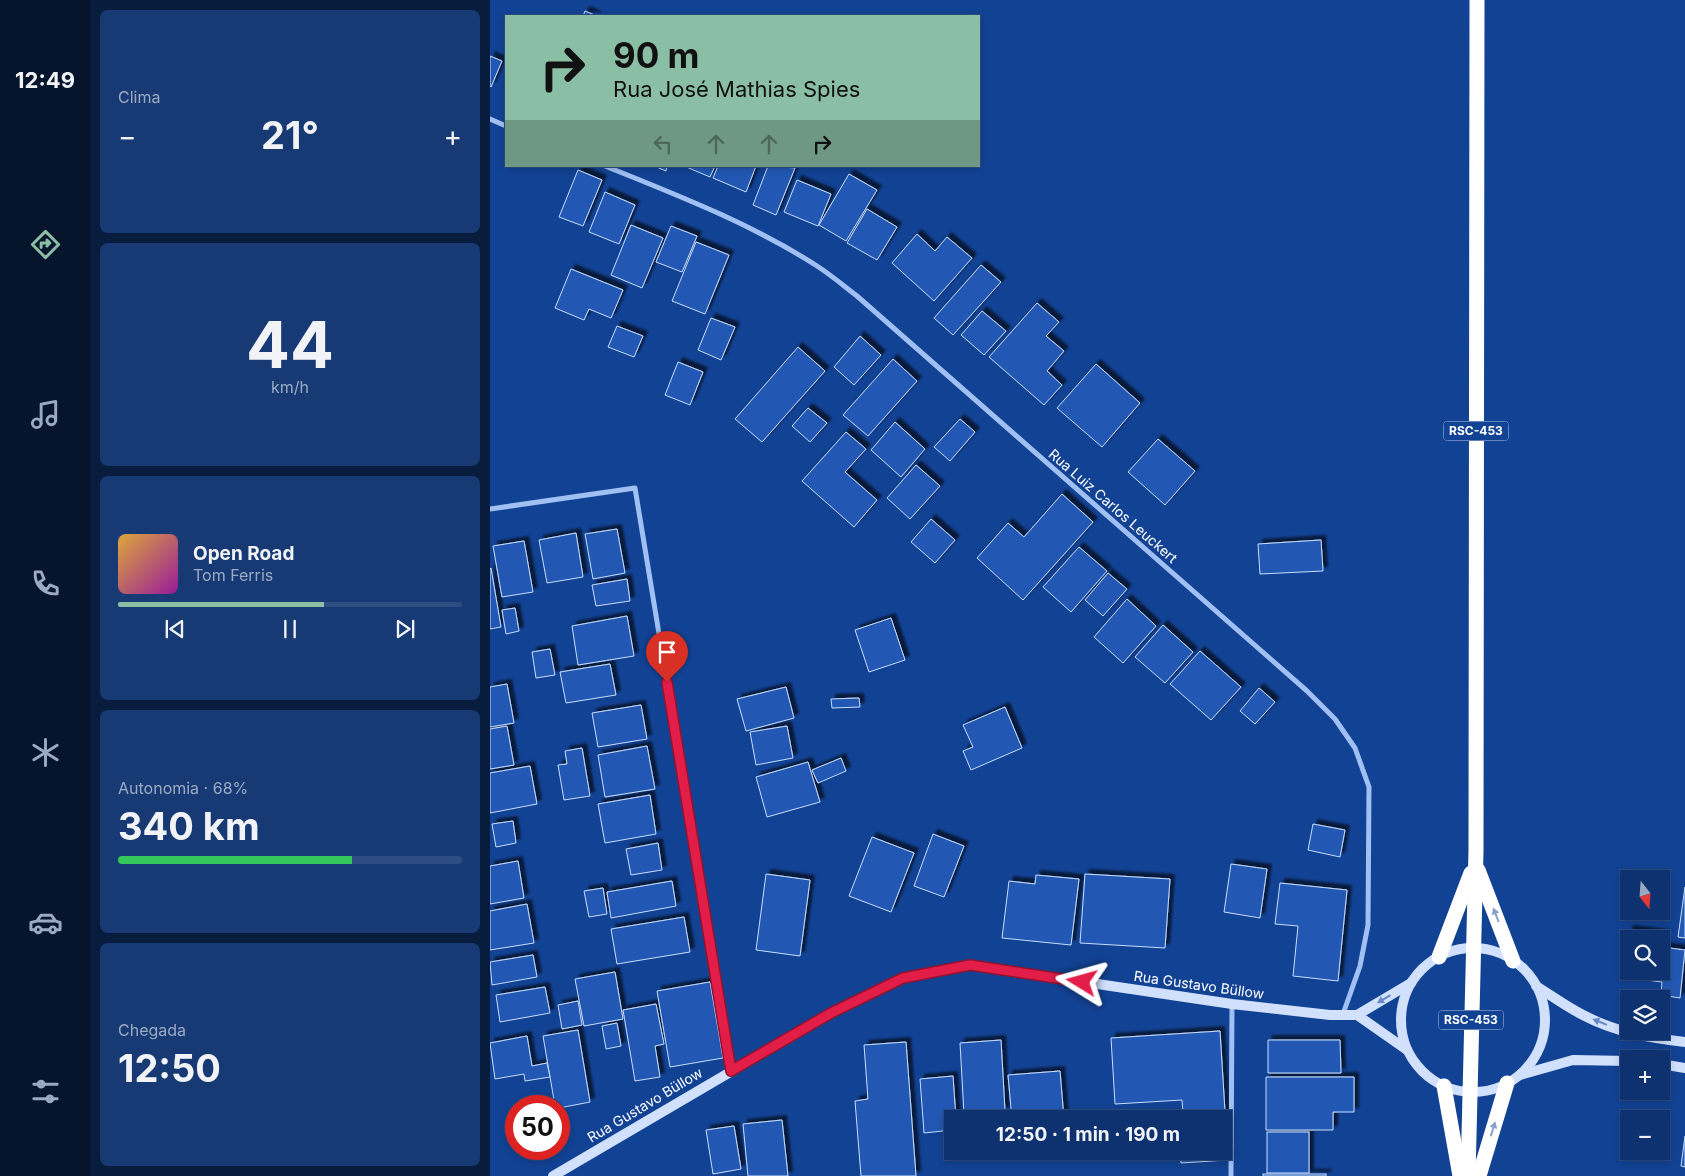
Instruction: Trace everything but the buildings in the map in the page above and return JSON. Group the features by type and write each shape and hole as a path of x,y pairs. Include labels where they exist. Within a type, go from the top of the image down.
{"highway":[{"name":"RSC-453","path":"1468,1176 1475,862 1477,0"},
{"path":"1440,957 1475,862"},
{"path":"1475,862 1513,961"},
{"path":"1479,1176 1513,1079"},
{"path":"1444,1086 1460,1176"}],"main road":[{"path":"1406,1050 1400,1026 1403,1001 1411,983 1427,964 1440,957 1473,948 1506,956 1526,971 1540,992 1545,1016 1544,1033 1536,1056 1513,1079"},
{"name":"Rua Gustavo Büllow","path":"553,1176 831,1013 903,978 970,965 1232,1004 1357,1015"},
{"path":"1411,983 1357,1015 1406,1050 1421,1071 1444,1086 1470,1091 1498,1088 1513,1079 1573,1060 1620,1060"},
{"path":"1536,986 1584,1016 1617,1029 1647,1037 1685,1042"},
{"path":"1670,1066 1685,1068"}],"street":[{"path":"490,119 505,126"},
{"name":"Rua Luiz Carlos Leuckert","path":"607,167 673,194 763,237 816,266 857,296 1307,691 1335,719 1355,748 1368,787 1368,925 1360,966 1343,1014"},
{"path":"490,509 635,488 731,1071"},
{"path":"1231,1176 1232,1004"}],"route":[{"path":"667,682 731,1071 831,1013 903,978 970,965 1082,982"}]}
